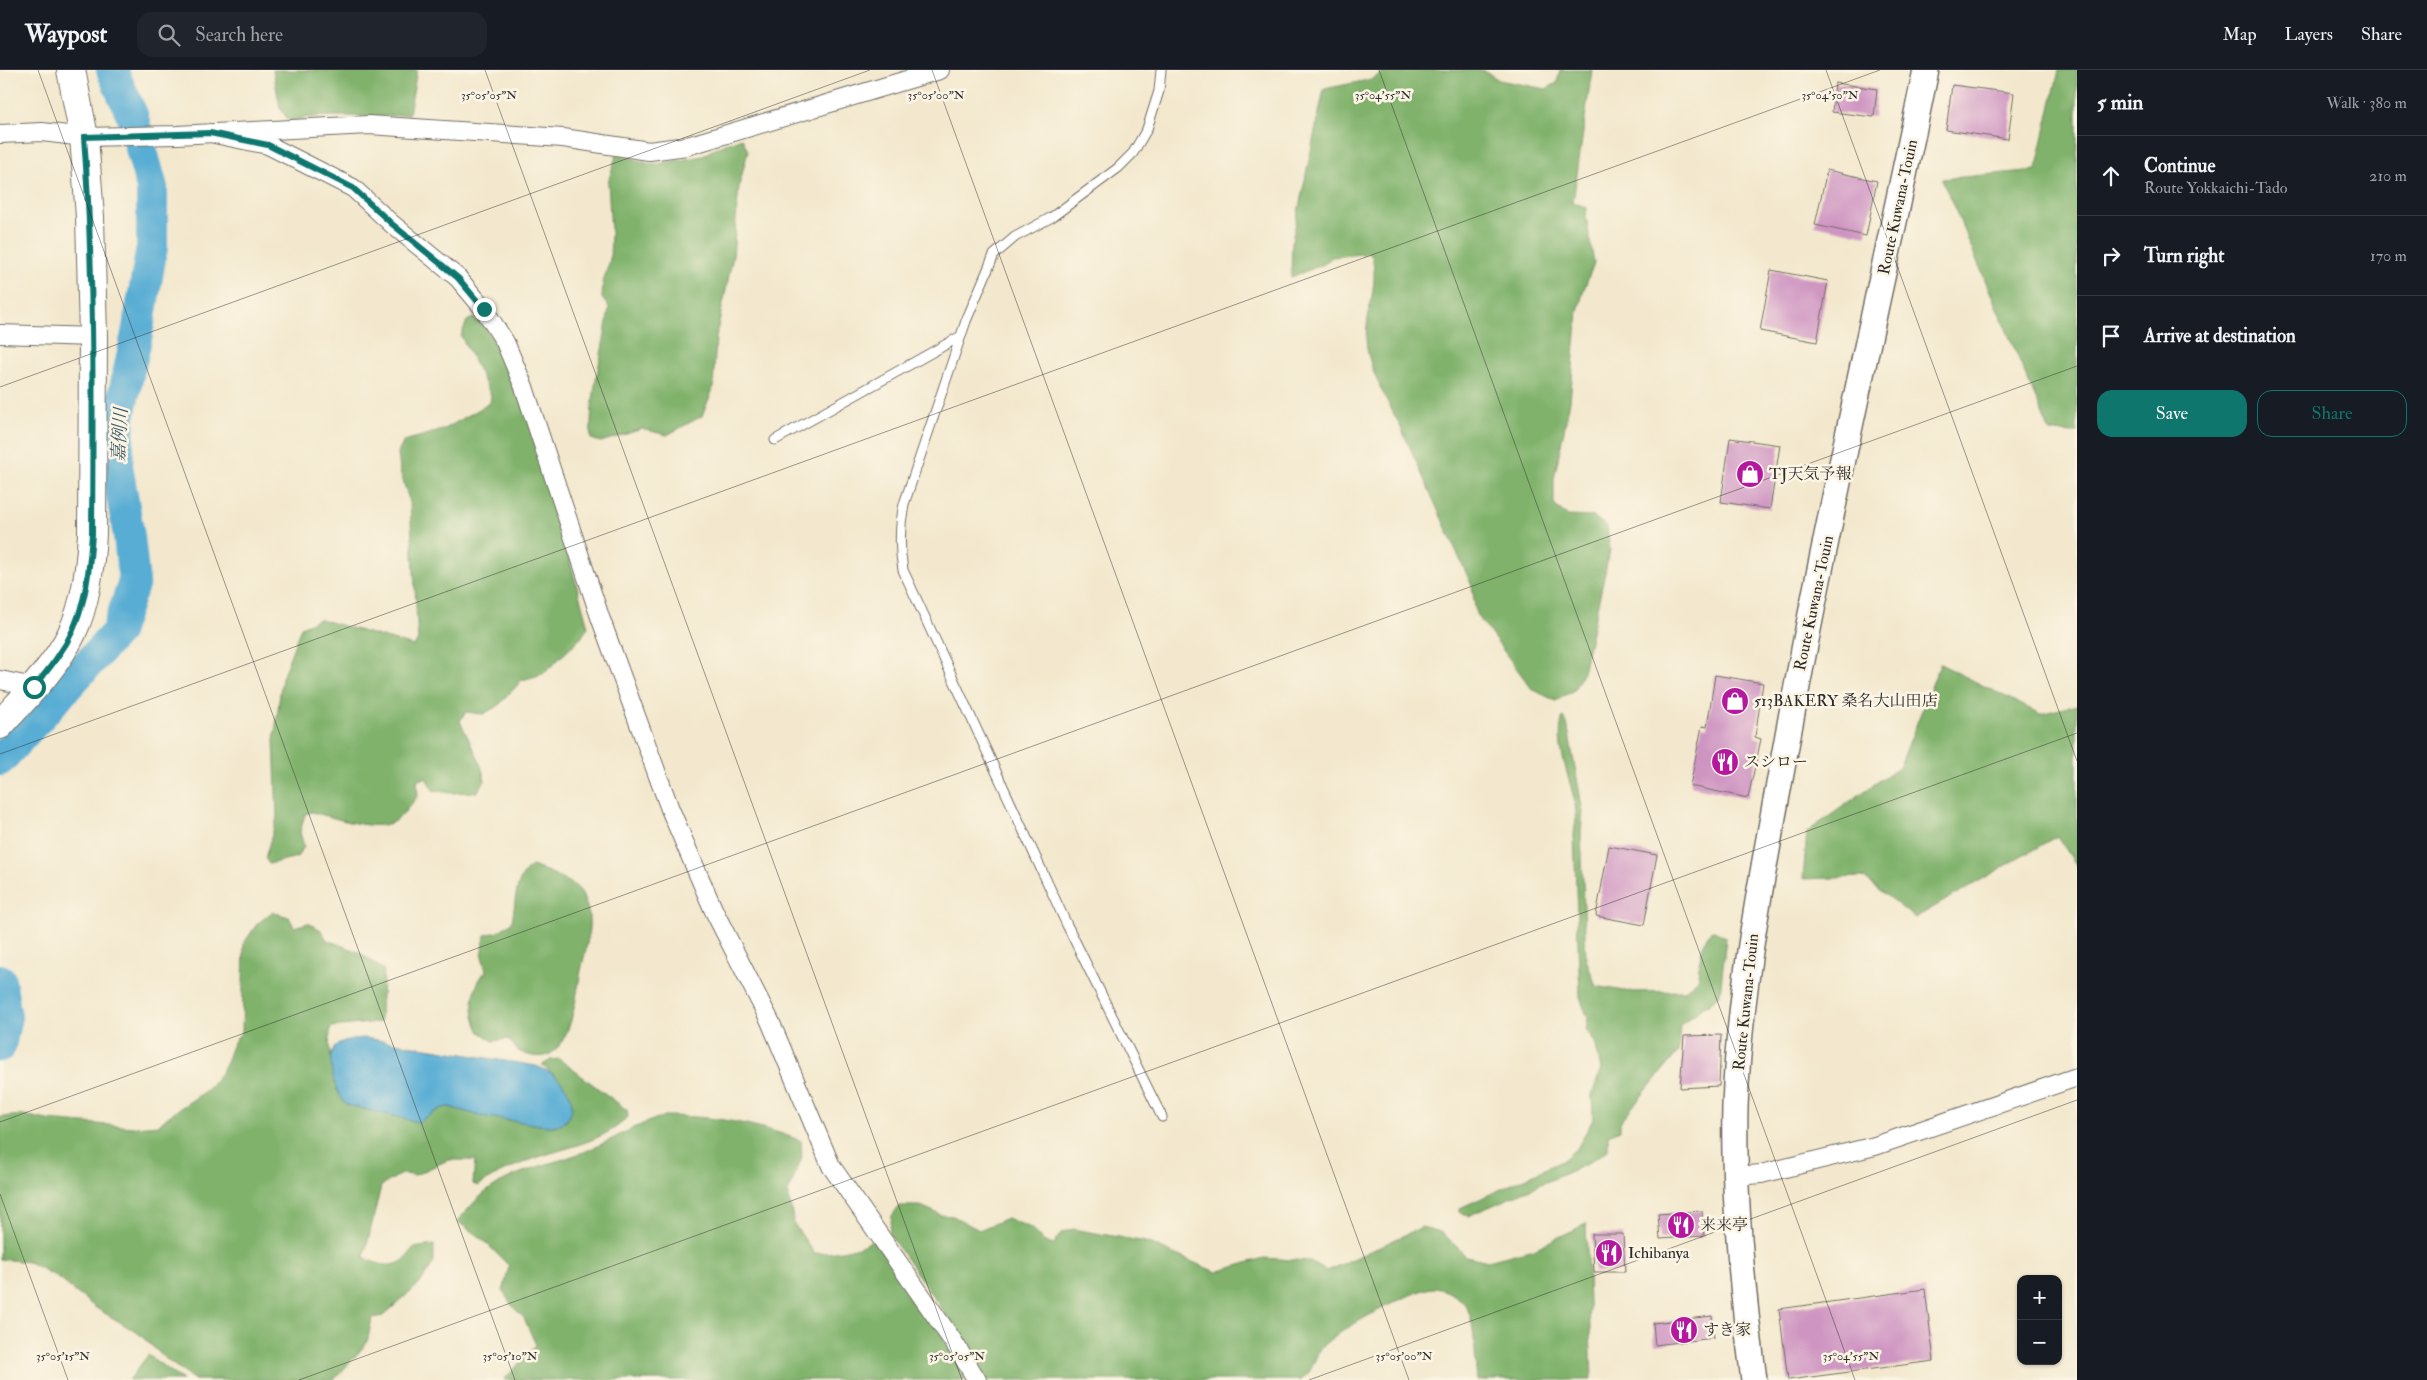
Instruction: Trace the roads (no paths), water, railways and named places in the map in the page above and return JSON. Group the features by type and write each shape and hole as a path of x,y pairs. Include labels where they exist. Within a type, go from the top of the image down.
{"main road":[{"path":"0,725 34,687 58,656 71,635 80,613 90,566 94,337 90,217 84,137 72,70"},
{"name":"Route Kuwana-Touin","path":"1754,1380 1744,1290 1736,1176 1735,1106 1752,935 1798,676 1926,70"}],"street":[{"path":"0,134 42,132 84,137 177,135 369,125 563,138 649,151 686,146 940,70"},
{"path":"210,133 268,145 353,188 392,224 458,278 484,309 504,342 524,387 600,617 670,809 714,911 770,1021 831,1166 953,1341 977,1380"},
{"path":"0,334 94,337"},
{"path":"0,680 34,687"},
{"path":"1736,1176 1761,1174 1875,1146 2077,1078"}],"lane":[{"path":"1161,70 1159,91 1147,130 1133,153 1118,168 1052,217 1015,237 994,255 961,336 904,504 899,530 899,550 903,570 1067,925 1162,1117"},
{"path":"776,440 961,336"}],"water":[{"path":"365,1038 536,1066 551,1073 563,1084 571,1099 571,1112 563,1122 547,1126 481,1116 449,1107 442,1108 418,1122 347,1105 336,1088 331,1056 335,1046 347,1040"}],"waterway":[{"name":"嘉例川","path":"0,760 117,632 134,582 129,536 117,466 119,416 137,334 152,247 152,188 132,115 112,70"},
{"name":"嘉例川","path":"0,980 6,1017 0,1046"}],"place":[{"name":"TJ天気予報","path":"1750,474"},
{"name":"513BAKERY 桑名大山田店","path":"1735,701"},
{"name":"スシロー","path":"1725,762"},
{"name":"来来亭","path":"1681,1225"},
{"name":"Ichibanya","path":"1609,1253"},
{"name":"すき家","path":"1684,1330"}]}
